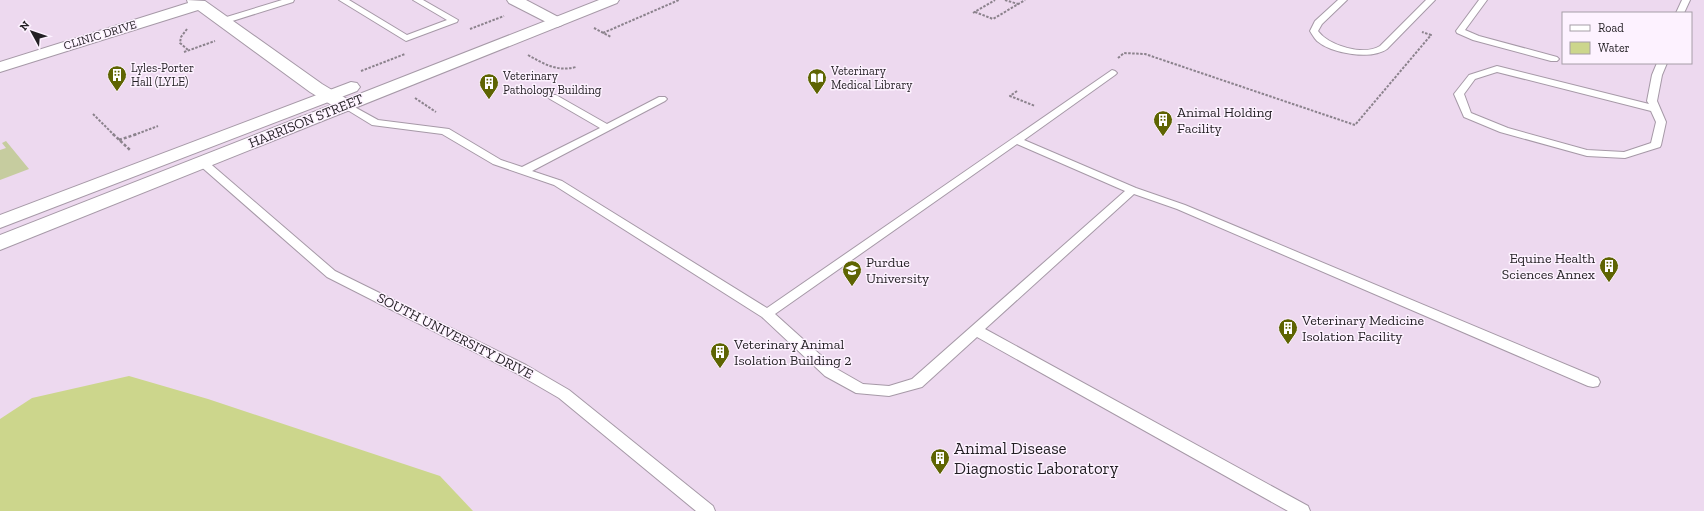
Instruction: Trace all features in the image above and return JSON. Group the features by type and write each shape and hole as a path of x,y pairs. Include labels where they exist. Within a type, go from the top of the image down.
{"main road":[{"path":"514,0 557,22"},
{"name":"HARRISON STREET","path":"0,222 582,0"},
{"name":"HARRISON STREET","path":"0,243 612,0"},
{"path":"197,2 328,96 346,106"},
{"name":"CLINIC DRIVE","path":"0,67 197,2"}],"lane":[{"path":"223,21 290,0"},
{"path":"343,0 406,38 454,20 417,0"},
{"path":"1344,0 1318,23 1314,31 1320,40 1330,45 1351,51 1366,53 1378,52 1386,46 1431,0"},
{"path":"1483,0 1460,31 1476,38 1554,59"},
{"path":"1680,12 1686,0"},
{"path":"1655,109 1497,70 1472,77 1459,94 1467,115 1504,130 1587,153 1625,155 1656,145 1661,122 1652,101 1657,75 1662,64"},
{"path":"767,314 1054,113 1112,67"},
{"path":"553,97 607,128"},
{"path":"523,171 662,99"},
{"path":"346,106 376,123 446,131 497,162 558,183 767,314 830,372 861,389 889,390 917,382 1132,190"},
{"path":"1016,140 1132,190 1181,207 1594,382"},
{"name":"SOUTH UNIVERSITY DRIVE","path":"202,162 208,169 331,274 521,369 564,394 707,511"},
{"path":"976,330 1302,511"}],"path":[{"path":"604,33 679,0"},
{"path":"996,0 974,13 993,19 1025,0"},
{"path":"1005,0 1018,4"},
{"path":"188,50 180,43 181,37 190,27"},
{"path":"1112,67 1124,53 1145,54 1355,125 1431,35 1418,31"},
{"path":"184,52 216,41"},
{"path":"530,49 526,54 554,69 560,70 576,67"},
{"path":"1017,91 1010,96 1054,113"},
{"path":"411,95 440,115"},
{"path":"93,114 130,151"},
{"path":"120,140 158,126"}],"shaded area":[{"name":"Purdue University","path":"0,0 1704,0 1704,511 0,511"},
{"path":"6,141 29,169 0,180 0,150 6,148 2,143"}],"water":[{"path":"129,376 208,399 440,476 473,511 0,511 0,419 32,398"}],"place":[{"name":"Lyles-Porter Hall (LYLE)","path":"117,92"},
{"name":"Veterinary Medical Library","path":"817,95"},
{"name":"Veterinary Pathology Building","path":"489,100"},
{"name":"Animal Holding Facility","path":"1163,137"},
{"name":"Equine Health Sciences Annex","path":"1609,283"},
{"name":"Purdue University","path":"852,287"},
{"name":"Veterinary Medicine Isolation Facility","path":"1288,345"},
{"name":"Veterinary Animal Isolation Building 2","path":"720,369"},
{"name":"Animal Disease Diagnostic Laboratory","path":"940,475"}]}
